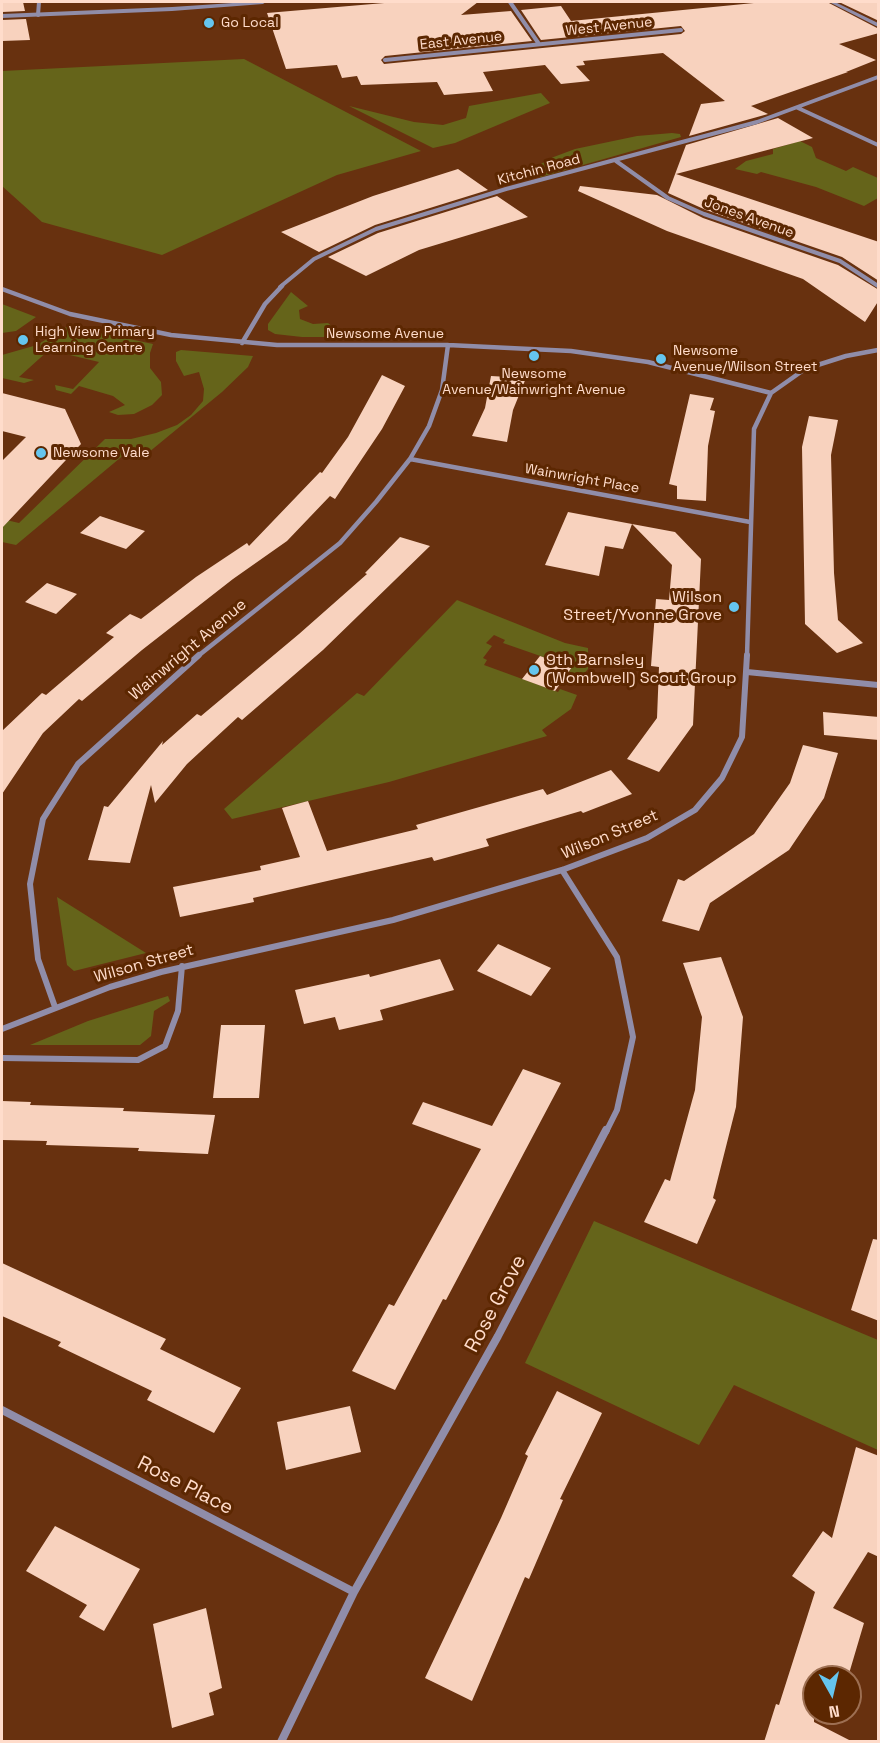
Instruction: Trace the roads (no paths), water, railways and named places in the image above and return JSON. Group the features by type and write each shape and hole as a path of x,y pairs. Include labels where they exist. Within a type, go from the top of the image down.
{"street":[{"path":"38,15 39,2"},
{"path":"2,16 172,9 263,2"},
{"path":"510,2 539,44"},
{"path":"832,2 879,26"},
{"name":"West Avenue","path":"539,44 681,30"},
{"name":"East Avenue","path":"385,60 539,44"},
{"name":"Kitchin Road","path":"242,343 265,304 280,286 314,259 376,229 798,108 879,77"},
{"path":"798,108 879,145"},
{"name":"Jones Avenue","path":"616,161 668,198 704,214 840,261 879,286"},
{"name":"Newsome Avenue","path":"2,289 70,314 121,327 171,335 242,343 348,346 448,345 571,351 648,362 771,393"},
{"name":"Wainwright Avenue","path":"55,1007 38,959 30,884 43,819 78,764 198,656 340,543 376,502 410,459 429,426 442,390 448,345"},
{"name":"Wilson Street","path":"2,1029 110,987 183,966 393,920 562,870 647,837 695,810 722,778 742,737 747,672 754,429 771,393 805,369 846,356 879,350"},
{"name":"Wainwright Place","path":"410,459 750,522"},
{"path":"747,672 879,685"},
{"name":"Rose Grove","path":"281,1742 354,1592 498,1336 617,1110 633,1037 617,957 562,870"},
{"path":"2,1058 138,1060 165,1046 178,1011 183,966"},
{"name":"Rose Place","path":"2,1410 354,1592"}],"place":[{"name":"Go Local","path":"209,23"},
{"name":"High View Primary Learning Centre","path":"23,340"},
{"name":"Newsome Avenue/Wainwright Avenue","path":"534,356"},
{"name":"Newsome Avenue/Wilson Street","path":"661,359"},
{"name":"Newsome Vale","path":"41,453"},
{"name":"Wilson Street/Yvonne Grove","path":"734,607"},
{"name":"9th Barnsley (Wombwell) Scout Group","path":"534,670"}]}
